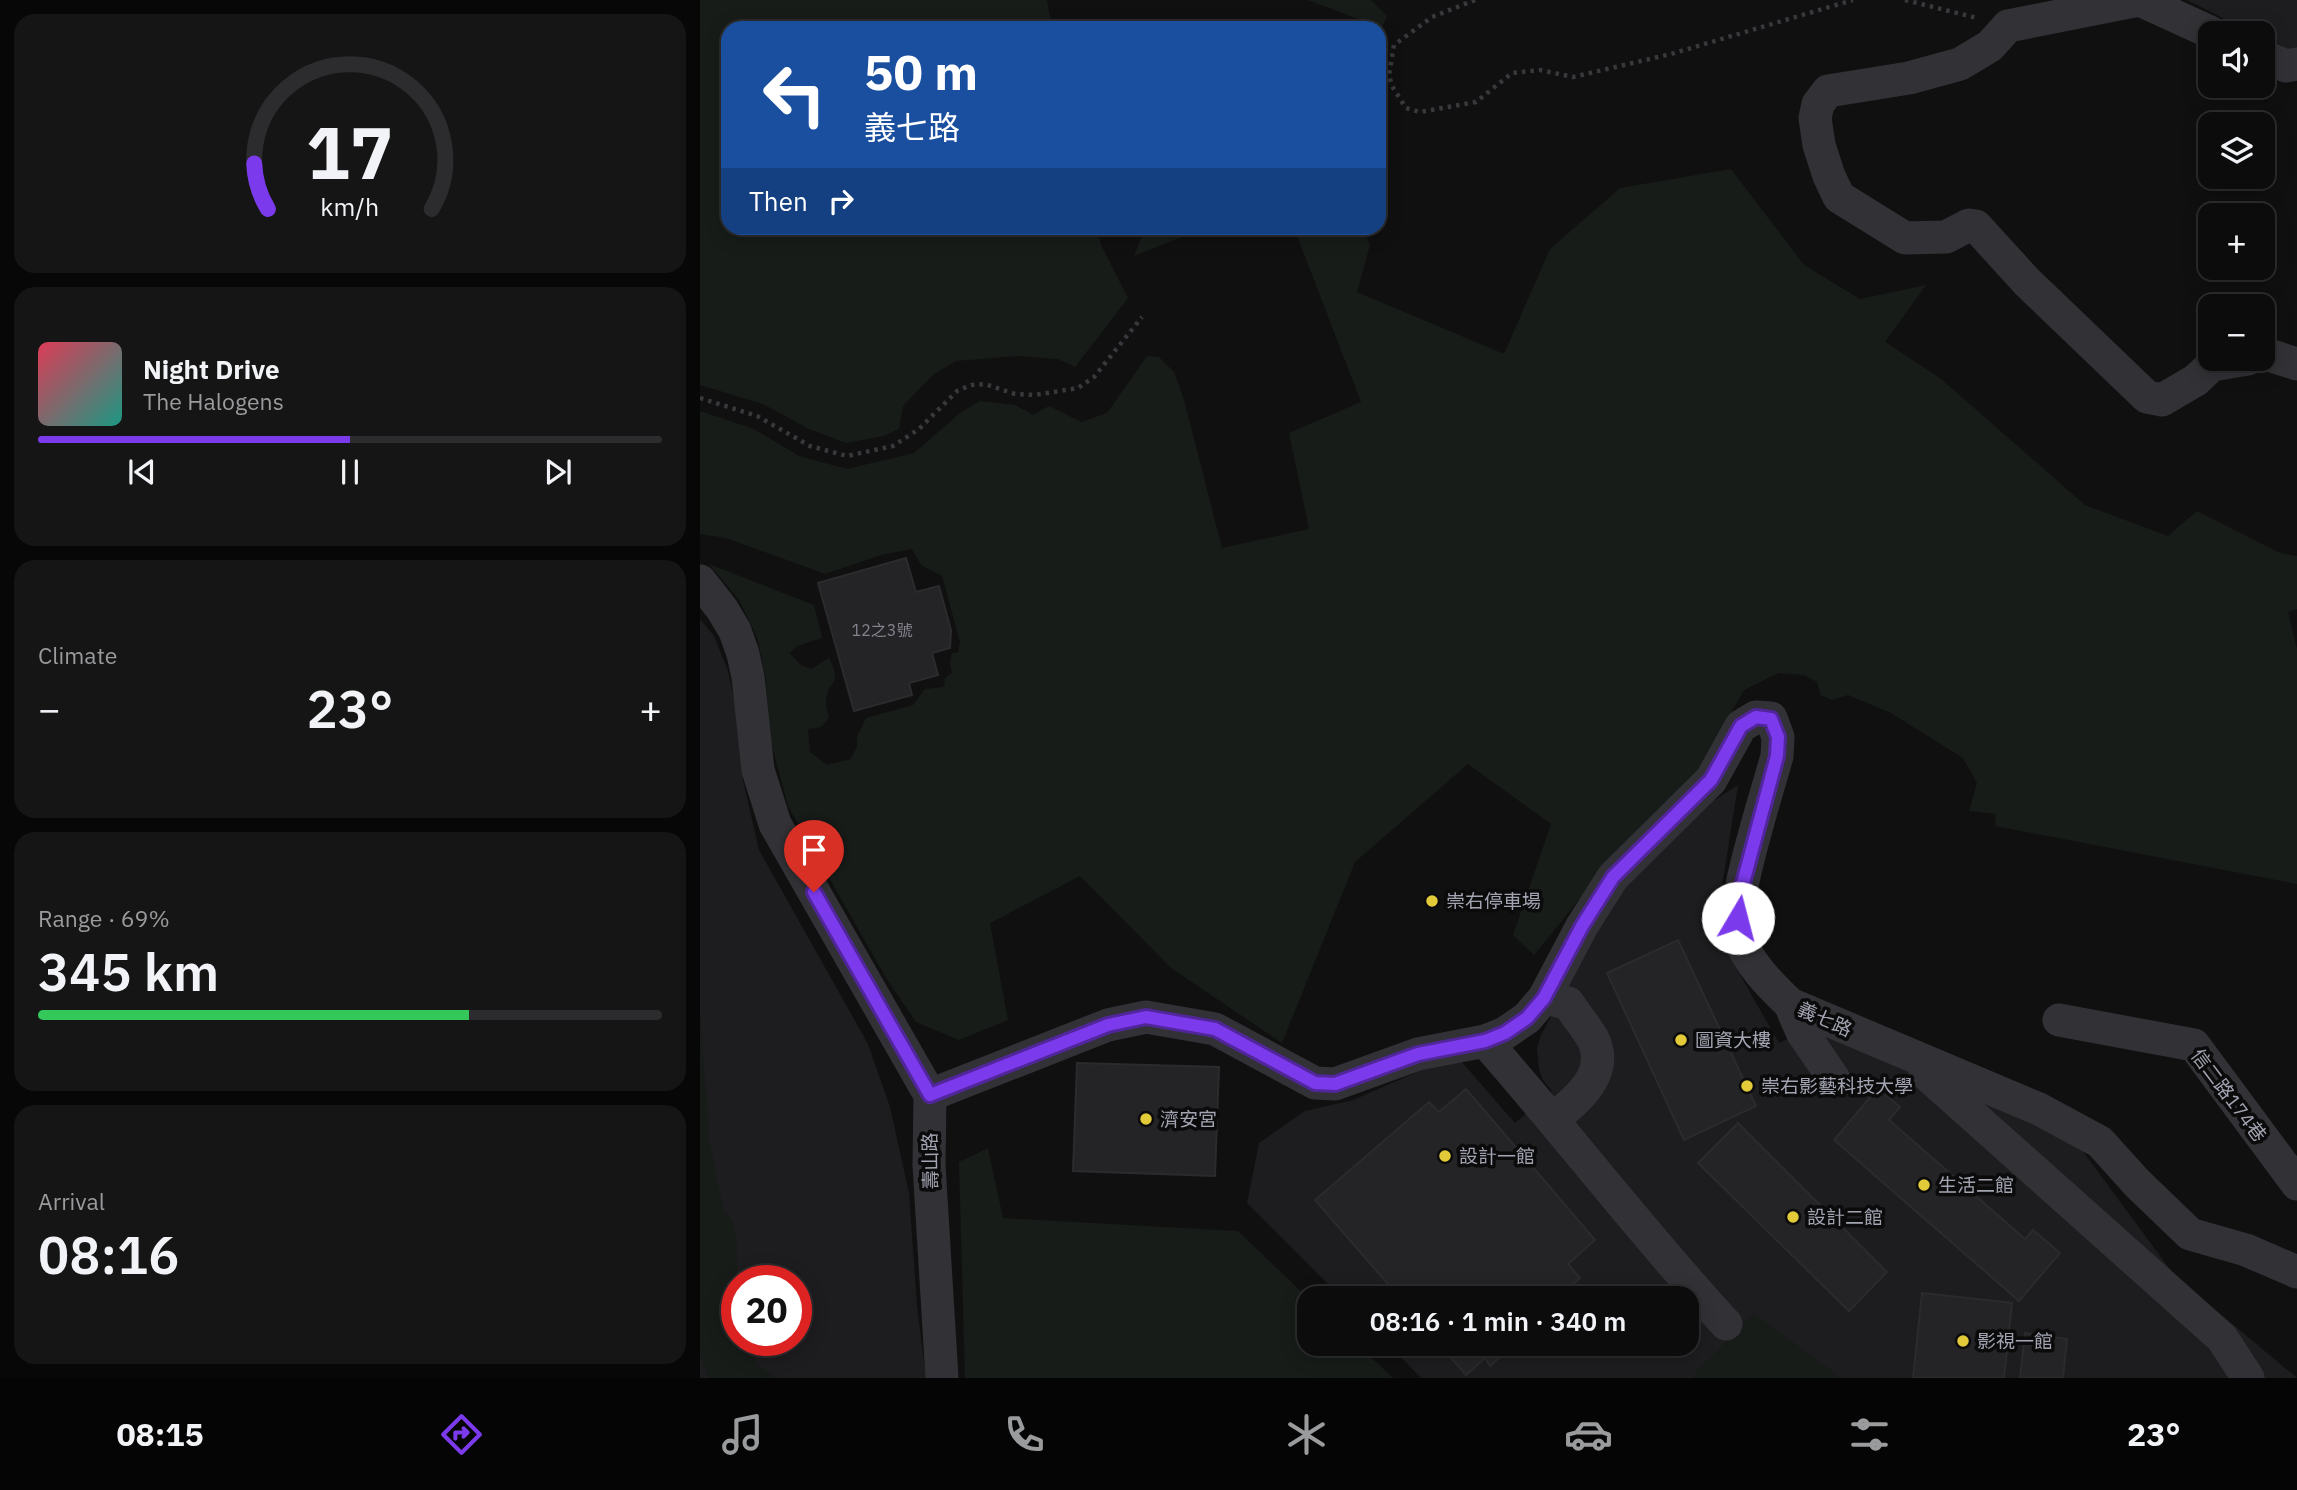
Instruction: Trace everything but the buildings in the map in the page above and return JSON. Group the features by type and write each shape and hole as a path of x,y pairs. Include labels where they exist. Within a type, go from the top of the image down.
{"street":[{"path":"2198,27 2139,0 2008,26 1990,47 1960,64 1909,78 1828,91 1818,104 1815,118 1826,166 1839,197 1905,238 1946,237 1969,225 1976,226 2026,282 2147,397 2162,400 2196,380 2206,371"},
{"path":"2275,61 2286,66 2297,64"},
{"path":"2275,357 2297,364"},
{"path":"700,581 735,631 743,654 758,770 775,824 930,1095"},
{"name":"義七路","path":"930,1095 1108,1025 1146,1017 1215,1029 1315,1083 1335,1084 1418,1054 1485,1041 1505,1033 1527,1018 1544,998 1582,926 1613,877 1711,780 1741,726 1756,717 1771,719 1778,737 1777,756 1738,902 1738,934 1760,976 1790,1004 2039,1109 2100,1142 2137,1183 2190,1234 2246,1250 2297,1272"},
{"path":"1544,998 1568,1003 1594,1041 1598,1069 1581,1097 1553,1119"},
{"path":"1790,1004 1802,1032 1834,1079"},
{"name":"信二路174巷","path":"2059,1020 2194,1045 2297,1184"},
{"path":"1485,1041 1553,1119 1673,1266 1726,1324"},
{"path":"1879,1042 1931,1077 2222,1338 2248,1378"},
{"name":"壽山路","path":"930,1095 929,1166 942,1378"}],"path":[{"path":"1475,0 1432,17 1394,45 1389,75 1398,98 1406,108 1420,112 1476,102 1512,72 1540,70 1573,77 1671,54 1853,0"},
{"path":"1905,0 2008,26"},
{"path":"700,398 757,416 810,446 847,456 893,446 919,429 957,391 971,385 985,384 1015,394 1035,395 1078,388 1094,377 1142,317"}],"shaded area":[{"path":"700,0 1047,0 1051,21 721,21 721,235 1099,235 1128,298 1075,367 1058,359 1017,356 956,361 933,375 903,406 899,429 884,436 846,443 809,429 763,404 700,385"},
{"path":"1308,0 1371,0 1387,16 1385,21 1364,21"},
{"path":"2187,0 2297,0 2297,48 2285,50 2275,45 2275,21 2228,21"},
{"path":"1731,169 1804,265 1860,299 1926,285 1885,342 1940,378 2085,505 2168,536 2197,511 2280,553 2297,556 2297,609 2288,612 2297,649 2297,884 1995,826 1996,814 1969,811 1977,783 1963,758 1891,713 1848,695 1832,700 1821,695 1817,682 1804,675 1779,673 1744,690 1697,773 1608,864 1534,955 1513,935 1551,824 1468,764 1355,862 1282,1043 1171,968 1080,876 990,923 1008,1020 959,1040 916,1022 886,978 788,806 770,739 765,674 757,637 739,600 709,564 814,605 822,638 797,646 790,653 801,665 811,669 829,658 833,667 835,678 826,701 829,718 821,727 808,729 810,752 827,765 851,759 866,718 913,705 925,689 944,687 945,678 952,673 952,653 958,652 960,642 942,576 921,565 912,549 881,555 825,574 726,538 700,534 700,411 754,429 799,456 847,469 914,453 960,413 980,401 1015,405 1033,415 1049,406 1081,422 1107,413 1147,356 1159,357 1174,372 1184,400 1222,548 1309,529 1289,433 1361,402 1297,235 1366,235 1370,245 1357,292 1504,354 1550,249 1620,188"},
{"path":"1142,235 1186,235 1134,256"},
{"path":"700,619 714,636 728,671 736,707 743,780 759,850 868,1044 890,1107 909,1193 917,1306 926,1378 700,1378"},
{"name":"崇右影藝科技大學","path":"1738,785 1715,931 1779,1043 1812,1028 2076,1142 2175,1276 2297,1378 1421,1378 1400,1356 1699,1356 1699,1286 1330,1286 1247,1203 1259,1143 1305,1111 1353,1100 1431,1066 1461,1061 1515,1123 1552,1091 1543,1080 1539,1069 1537,1048 1541,1035 1596,934 1627,885 1713,801"},
{"path":"700,1017 710,1145 723,1208 733,1223 737,1247 737,1265 721,1265 721,1356 755,1356 757,1365 777,1378 708,1378 700,1354"},
{"path":"988,1148 1003,1218 1238,1231 1297,1288 1297,1356 1370,1356 1393,1378 965,1378 959,1162"},
{"path":"1754,1313 1841,1378 1691,1378"}],"place":[{"name":"崇右停車場","path":"1432,901"},
{"name":"圖資大樓","path":"1681,1040"},
{"name":"崇右影藝科技大學","path":"1747,1086"},
{"name":"濟安宮","path":"1146,1119"},
{"name":"設計一館","path":"1445,1156"},
{"name":"生活二館","path":"1924,1185"},
{"name":"設計二館","path":"1793,1217"},
{"name":"影視一館","path":"1963,1341"}],"route":[{"path":"814,892 930,1095 1108,1025 1146,1017 1215,1029 1315,1083 1335,1084 1418,1054 1485,1041 1505,1033 1527,1018 1544,998 1582,926 1613,877 1711,780 1741,726 1756,717 1771,719 1778,737 1777,756 1738,902 1738,918"}]}
